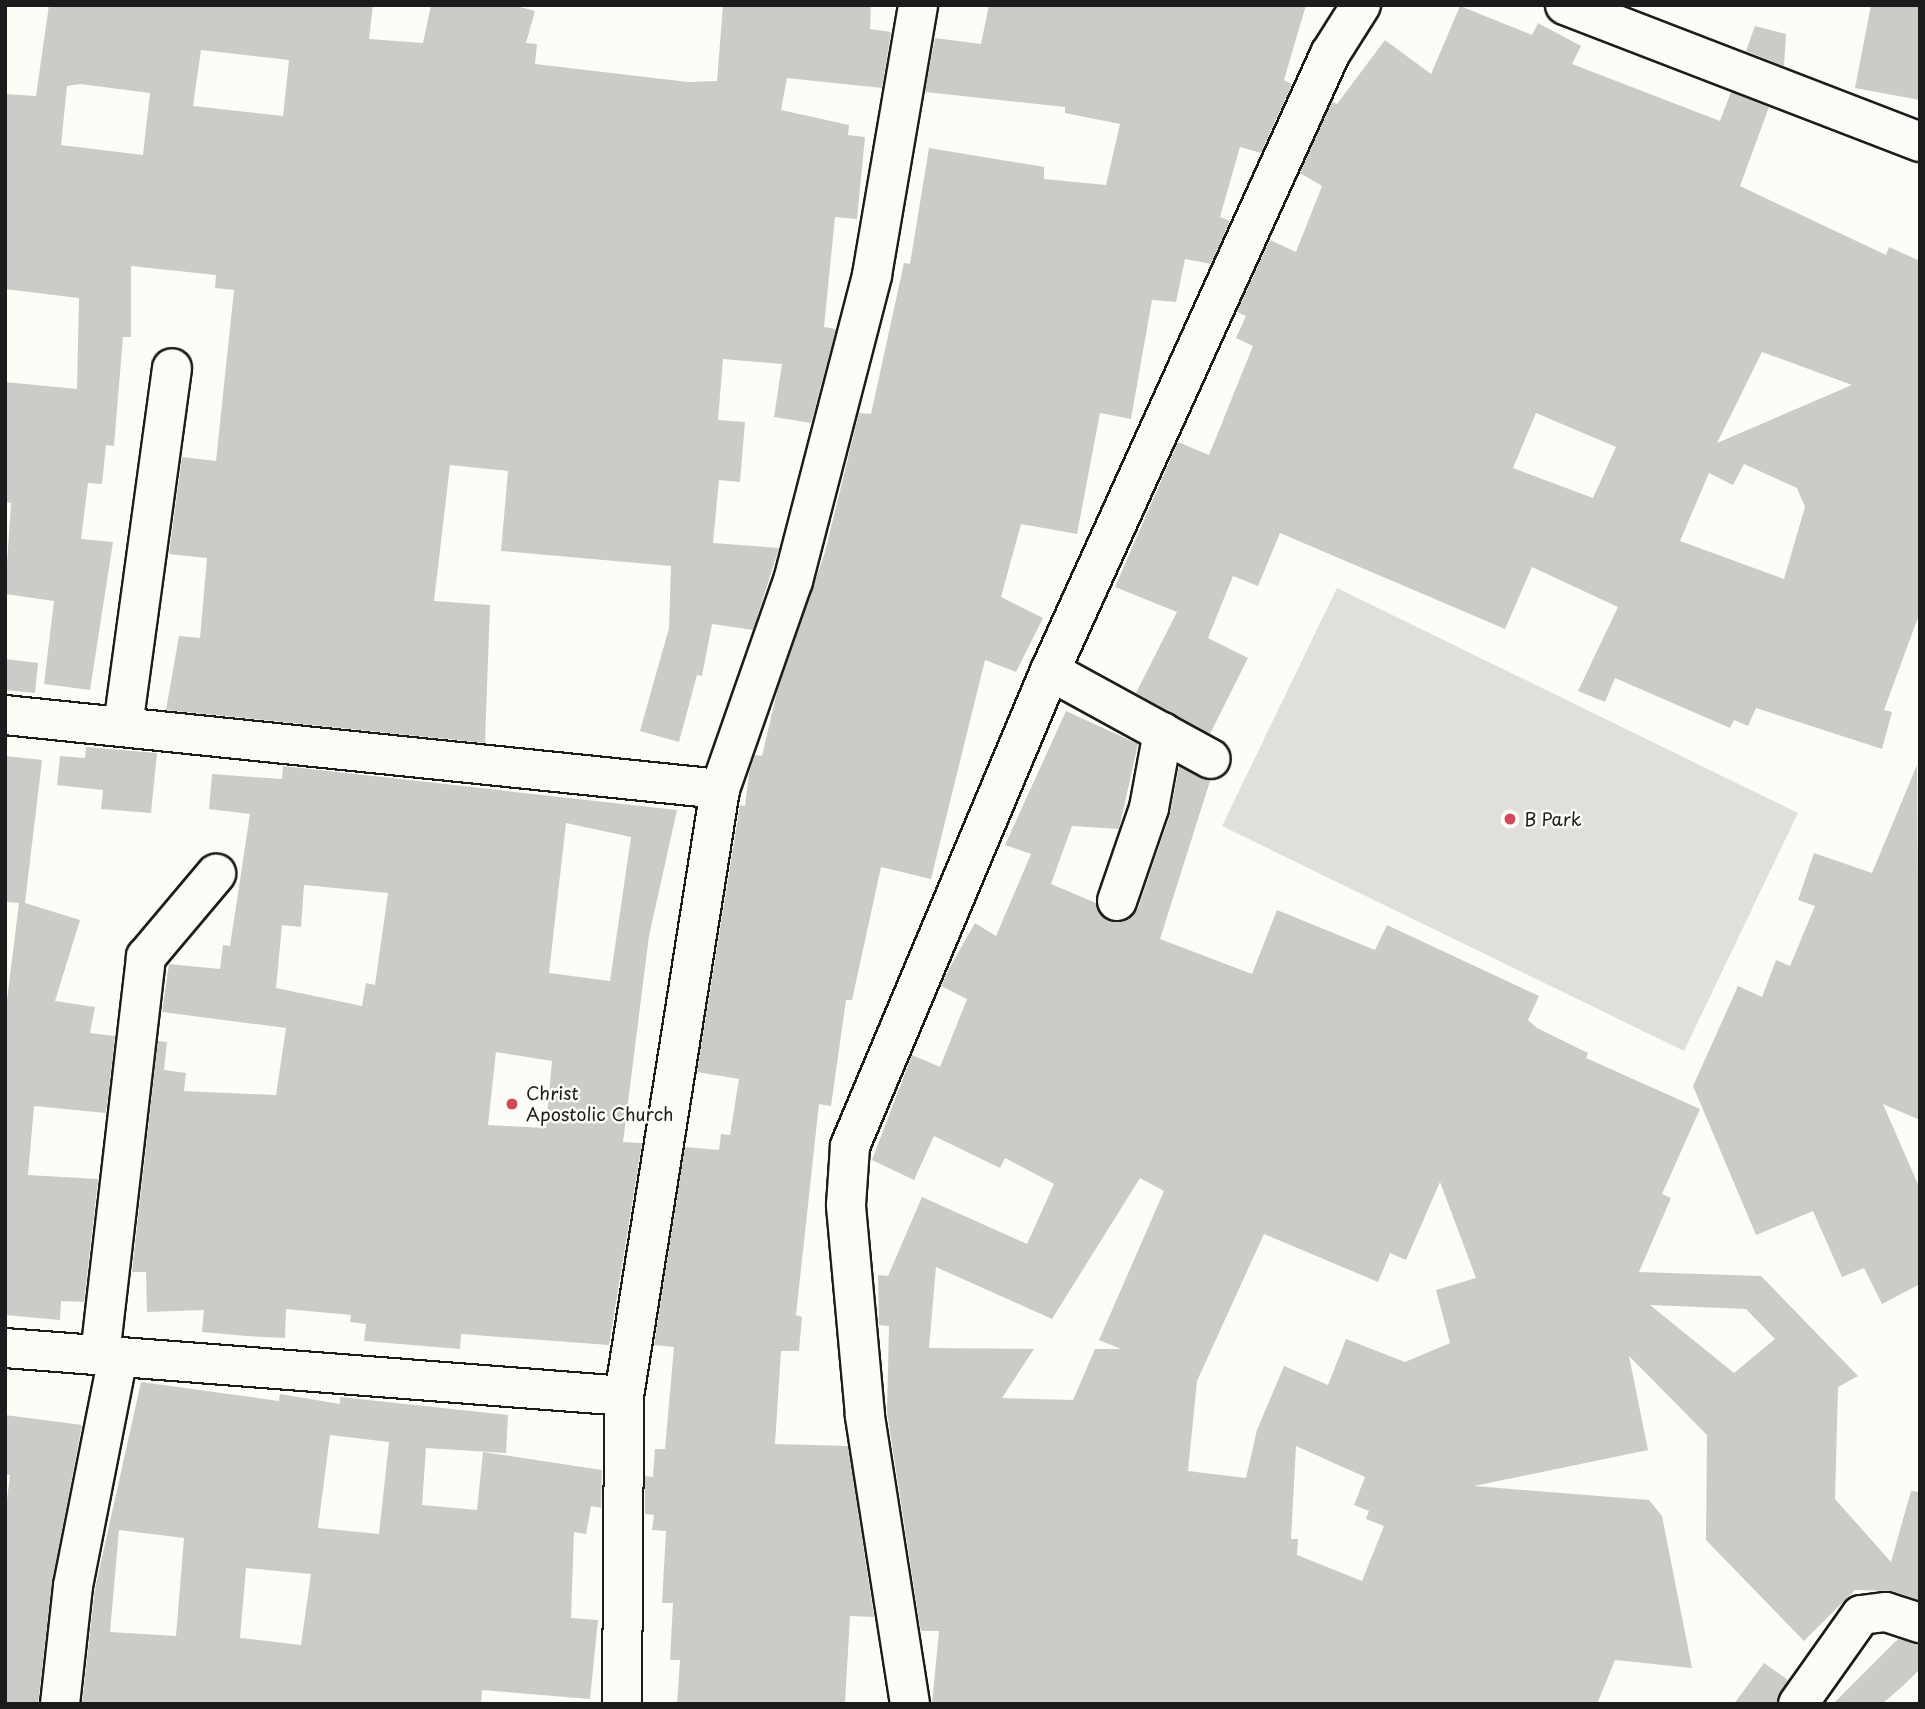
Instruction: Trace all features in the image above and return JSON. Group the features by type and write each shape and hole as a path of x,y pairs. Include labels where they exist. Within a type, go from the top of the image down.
{"street":[{"path":"622,1704 624,1396 720,789 793,582 872,275 918,5"},
{"path":"910,1704 865,1415 846,1205 850,1146 1050,671 1330,54 1361,5"},
{"path":"1589,8 1920,142"},
{"path":"123,726 172,368"},
{"path":"1050,671 1211,760"},
{"path":"5,715 720,789"},
{"path":"1117,901 1149,808 1163,732"},
{"path":"60,1704 73,1586 109,1356 146,957 216,874"},
{"path":"5,1348 624,1396"},
{"path":"1798,1704 1861,1615 1886,1612 1920,1623"}],"shaded area":[{"name":"B Park","path":"1337,588 1798,813 1684,1051 1222,826"}],"building":[{"path":"49,5 373,5 369,39 423,43 431,5 512,5 535,11 526,43 537,44 535,64 688,82 717,81 723,5 871,5 870,29 891,32 882,88 787,78 781,110 849,125 848,135 865,137 857,219 835,217 824,327 836,329 811,423 774,417 782,364 723,359 718,420 745,422 740,482 719,480 713,543 779,548 753,630 712,624 702,676 697,675 679,742 640,731 669,628 671,566 501,551 508,471 450,465 434,601 490,605 485,743 166,710 179,636 200,638 207,558 169,554 182,457 216,461 234,290 215,288 216,275 131,266 131,337 123,337 114,446 106,445 102,484 88,483 81,539 113,542 90,690 44,684 54,601 5,594 11,503 5,502 5,382 77,389 79,298 5,289 5,94 36,96","holes":["201,50 289,60 283,116 193,106","80,84 150,93 143,155 61,145 67,86"]},
{"path":"989,5 1306,5 1284,80 1292,84 1261,153 1240,147 1220,217 1230,221 1211,264 1185,259 1176,302 1152,300 1131,419 1100,413 1077,534 1021,524 1001,597 1043,618 1016,672 985,660 931,879 881,867 852,1000 846,1000 831,1106 819,1104 796,1315 802,1317 799,1351 781,1351 775,1444 848,1446 874,1617 850,1616 845,1704 677,1704 680,1660 670,1660 673,1603 662,1603 666,1531 652,1530 654,1515 645,1514 645,1476 653,1477 655,1449 665,1449 674,1347 654,1345 685,1147 719,1150 721,1134 730,1135 739,1079 697,1072 740,805 745,806 749,773 755,755 762,756 777,692 825,552 859,413 871,414 904,263 910,264 929,148 1044,167 1044,179 1106,185 1120,124 1065,113 1065,107 925,92 935,38 981,44"},
{"path":"1871,5 1920,5 1920,100 1855,88"},
{"path":"1460,6 1532,35 1538,23 1581,46 1572,64 1720,121 1731,92 1769,107 1740,186 1886,255 1889,247 1920,261 1920,612 1884,710 1892,712 1882,749 1756,708 1748,726 1734,720 1730,728 1615,678 1605,702 1578,691 1618,607 1532,567 1505,629 1280,533 1258,586 1233,576 1208,638 1248,658 1210,734 1136,693 1177,612 1115,587 1178,442 1209,455 1253,346 1236,338 1246,316 1237,312 1270,240 1296,252 1322,186 1300,173 1332,102 1337,104 1385,40 1431,74","holes":["1762,352 1852,385 1717,443","1536,413 1616,447 1593,498 1513,468","1744,464 1797,488 1805,507 1784,579 1680,541 1709,473 1733,485"]},
{"path":"1755,26 1786,34 1784,66 1746,51"},
{"path":"5,659 38,663 35,693 5,690"},
{"path":"1066,711 1138,744 1119,829 1072,826 1051,884 1096,903 1109,921 1122,922 1138,908 1170,815 1179,766 1210,781 1160,939 1252,974 1277,910 1375,950 1387,925 1539,996 1528,1020 1537,1028 1588,1053 1586,1058 1700,1109 1662,1194 1671,1198 1639,1272 1761,1276 1858,1376 1838,1387 1835,1499 1891,1562 1911,1491 1920,1492 1920,1600 1892,1591 1855,1590 1804,1641 1706,1540 1707,1435 1629,1356 1648,1450 1474,1486 1649,1500 1662,1516 1692,1668 1615,1660 1597,1704 932,1704 939,1631 921,1631 919,1620 887,1412 889,1326 879,1325 878,1275 888,1276 922,1197 1027,1244 1054,1184 1005,1158 1000,1168 934,1136 914,1180 872,1160 912,1055 940,1067 967,999 941,986 949,969 975,923 996,936 1031,854 1005,845","holes":["1140,1178 1164,1191 1099,1340 1121,1349 1095,1349 1073,1400 1002,1398 1034,1349 929,1348 936,1267 1052,1319","1440,1182 1476,1278 1436,1290 1450,1343 1405,1362 1346,1339 1328,1385 1284,1366 1257,1430 1246,1478 1188,1471 1197,1381 1264,1234 1378,1282 1390,1253 1406,1260","1650,1305 1746,1309 1775,1339 1734,1373","1296,1446 1365,1477 1354,1505 1369,1511 1366,1519 1384,1526 1362,1581 1297,1555 1298,1539 1291,1539"]},
{"path":"86,747 157,753 151,813 101,809 103,790 57,785 60,756 85,758"},
{"path":"5,756 42,760 25,903 80,920 55,1001 95,1007 90,1033 115,1036 106,1113 34,1106 28,1175 98,1179 84,1302 61,1301 60,1320 5,1315 5,1016 19,903 5,902"},
{"path":"1917,765 1920,1120 1883,1104 1920,1189 1920,1284 1882,1304 1864,1268 1842,1277 1813,1211 1756,1235 1693,1086 1738,986 1762,997 1776,960 1790,966 1815,906 1798,900 1814,853 1872,873"},
{"path":"283,766 677,810 649,936 623,1142 642,1143 609,1345 461,1334 460,1349 364,1341 366,1324 350,1322 351,1315 286,1309 285,1338 246,1336 202,1332 204,1310 147,1312 146,1272 132,1272 158,1041 167,1042 164,1070 186,1073 184,1091 276,1095 286,1028 162,1012 169,964 220,969 223,945 230,946 250,814 209,809 212,774 282,779","holes":["566,823 631,837 610,981 549,973","304,885 388,893 375,985 366,983 362,1006 276,988 282,925 301,927","496,1052 552,1061 546,1128 488,1125"]},
{"path":"141,1382 279,1401 280,1394 340,1404 340,1397 508,1415 506,1453 426,1448 422,1505 477,1510 483,1452 602,1470 601,1508 591,1506 586,1534 574,1532 571,1618 598,1620 590,1699 482,1690 481,1704 82,1704 95,1589","holes":["330,1435 389,1442 379,1534 318,1528","119,1530 184,1538 176,1636 110,1632","246,1568 311,1574 301,1645 240,1638"]},
{"path":"5,1415 82,1425 52,1582 38,1704 5,1704 5,1516 10,1475 5,1474"},
{"path":"1898,1639 1920,1644 1920,1669 1905,1684 1882,1704 1833,1704"},
{"path":"1764,1663 1788,1680 1776,1704 1734,1704"}],"place":[{"name":"B Park","path":"1510,819"},
{"name":"Christ Apostolic Church","path":"512,1104"}]}
